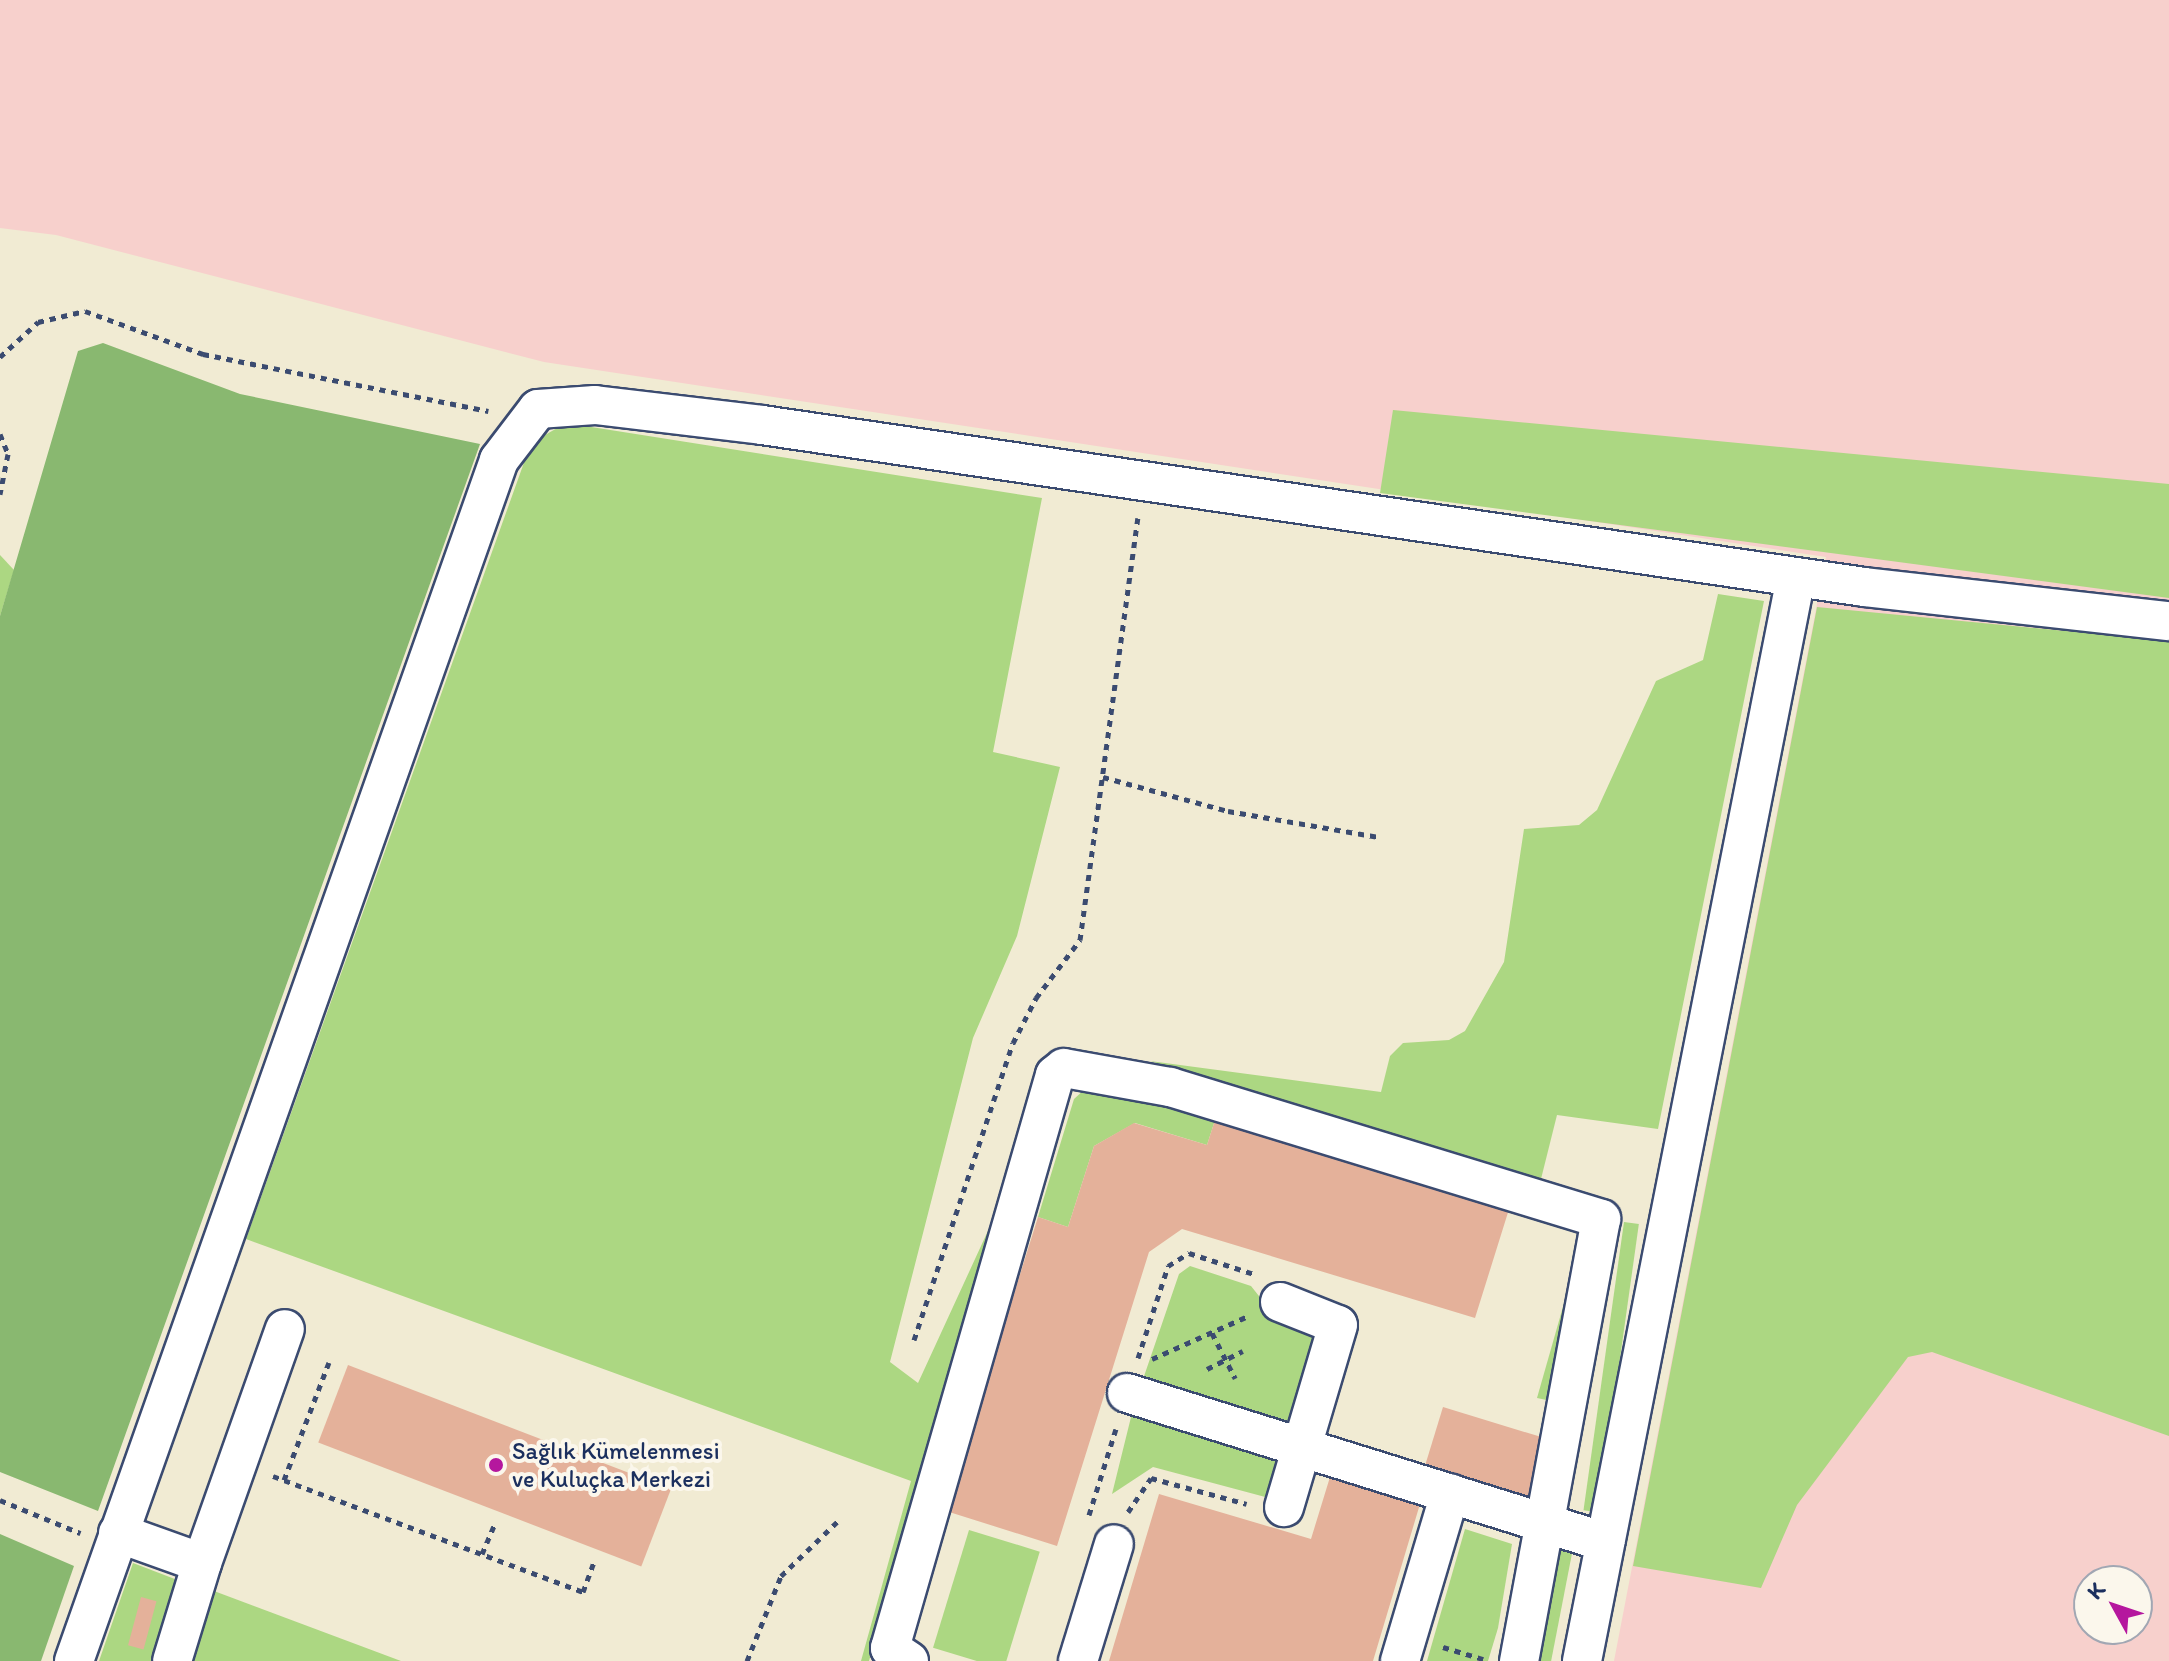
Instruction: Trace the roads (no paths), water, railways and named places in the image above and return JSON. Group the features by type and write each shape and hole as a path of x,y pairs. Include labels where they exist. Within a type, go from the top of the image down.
{"street":[{"path":"74,1661 499,460 525,418 551,404 595,405 1143,481 1796,577 2169,621"},
{"path":"1582,1661 1796,577"},
{"path":"909,1661 890,1648 1055,1075 1064,1068 1170,1087 1601,1219 1519,1661"},
{"path":"1280,1302 1338,1325 1284,1507"},
{"path":"172,1661 202,1563 285,1329"},
{"path":"1131,1380 1302,1447 1605,1542"},
{"path":"1404,1649 1450,1493"},
{"path":"1078,1661 1114,1527"},
{"path":"115,1540 202,1563"}],"place":[{"name":"Sağlık Kümelenmesi ve Kuluçka Merkezi","path":"496,1465"}]}
